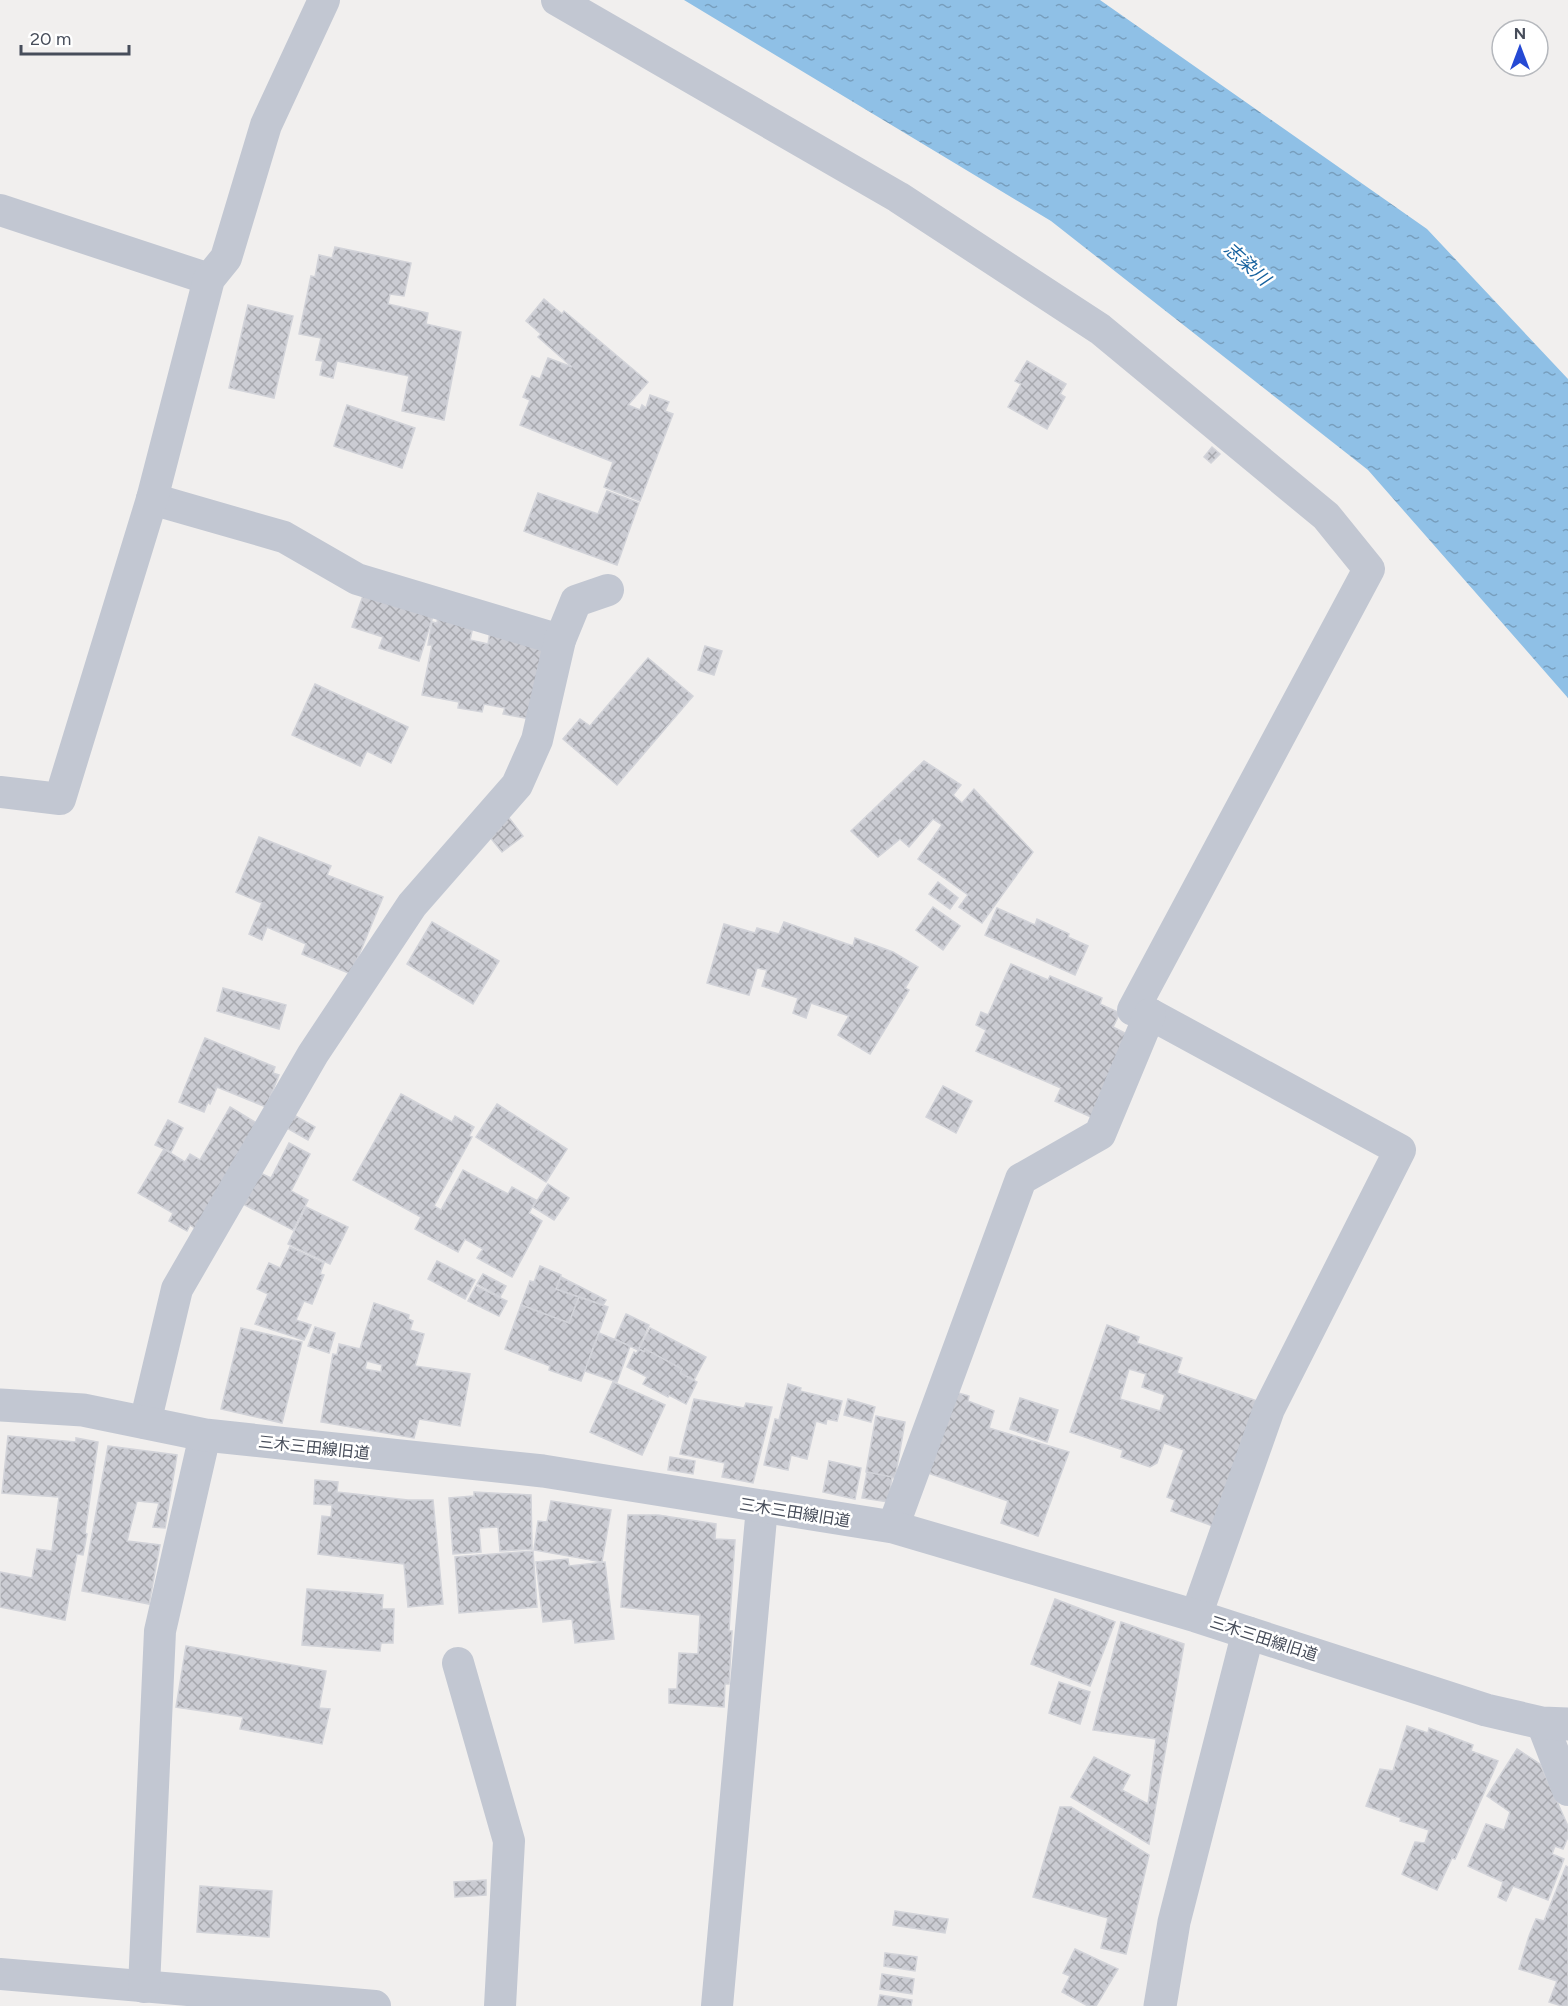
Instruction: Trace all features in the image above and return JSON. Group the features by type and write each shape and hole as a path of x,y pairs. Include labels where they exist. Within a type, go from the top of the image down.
{"street":[{"path":"0,792 60,799 152,499 209,279 226,258 266,125 324,0"},
{"path":"556,0 898,197 1100,329 1326,516 1369,569 1133,1010 1150,1014 1400,1150 1269,1409 1196,1616"},
{"path":"0,210 209,279"},
{"path":"152,499 284,537 357,579 560,640"},
{"path":"145,1423 177,1289 313,1054 412,905 517,785 537,740 560,640 576,601 608,590"},
{"path":"893,1527 1021,1179 1100,1134 1150,1014"},
{"name":"三木三田線旧道","path":"0,1405 83,1410 205,1435 543,1471 893,1527 1196,1616 1486,1710 1555,1724"},
{"path":"144,1987 160,1631 205,1435"},
{"path":"717,2006 762,1507"},
{"path":"1160,2006 1174,1922 1248,1633"},
{"path":"459,1663 509,1841 500,2006"},
{"path":"1555,1724 1568,1790"},
{"path":"0,1974 375,2006"}],"water":[{"name":"志染川","path":"684,0 1100,0 1427,229 1568,379 1568,698 1368,470 1051,221"}],"building":[{"path":"335,247 411,263 404,296 390,294 388,304 428,313 426,324 461,332 444,420 402,411 409,376 337,361 333,378 320,375 323,361 316,360 321,338 299,334 311,276 315,277 319,255 332,258"},
{"path":"544,299 562,314 564,311 648,382 628,405 640,410 642,405 646,408 650,395 669,402 665,411 673,414 640,501 604,487 613,462 520,425 530,400 523,397 532,376 540,379 548,358 572,367 538,337 541,334 526,321"},
{"path":"248,305 293,316 274,398 229,388"},
{"path":"1027,361 1066,384 1060,394 1065,397 1047,429 1008,407 1021,384 1015,381"},
{"path":"347,405 415,428 402,468 334,446"},
{"path":"1212,447 1220,454 1211,463 1204,457"},
{"path":"607,491 639,503 617,565 524,531 538,493 598,514"},
{"path":"365,590 434,613 419,661 379,648 383,637 352,627"},
{"path":"438,615 474,622 470,640 488,644 490,631 550,648 536,720 503,714 505,708 484,704 482,712 458,708 459,702 422,695 432,645 428,645 432,622 437,623"},
{"path":"705,646 722,651 714,675 698,670"},
{"path":"648,658 693,696 617,785 563,739 580,719 590,726"},
{"path":"315,684 408,727 391,763 367,751 360,766 292,735"},
{"path":"924,761 961,785 953,795 962,803 974,789 1033,852 982,923 959,907 968,895 918,859 942,825 933,819 909,847 900,839 878,857 851,831"},
{"path":"506,814 523,836 502,852 485,831"},
{"path":"259,837 331,866 327,875 383,897 351,974 302,954 306,944 267,927 262,940 249,934 262,903 236,892"},
{"path":"938,882 958,898 950,909 929,894"},
{"path":"933,907 960,926 943,950 916,930"},
{"path":"997,908 1035,925 1037,919 1088,946 1075,975 985,935"},
{"path":"432,922 499,961 473,1004 407,964"},
{"path":"784,922 853,946 855,938 893,952 918,967 905,988 909,990 870,1054 838,1035 849,1016 811,1003 806,1018 793,1013 798,998 762,986 767,970 757,968 749,995 707,983 724,924 755,933 757,928 779,934"},
{"path":"1011,964 1048,980 1050,976 1102,998 1100,1004 1120,1013 1113,1027 1127,1034 1091,1117 1055,1101 1061,1088 976,1051 986,1030 976,1025 981,1012 988,1015"},
{"path":"223,988 286,1005 279,1029 217,1011"},
{"path":"205,1038 275,1067 273,1073 279,1075 266,1107 217,1087 204,1112 179,1102"},
{"path":"943,1086 972,1101 956,1133 926,1117"},
{"path":"401,1094 452,1122 455,1116 474,1127 469,1136 472,1137 434,1206 441,1210 463,1170 508,1194 512,1187 536,1200 529,1213 542,1221 512,1277 477,1258 483,1249 465,1239 458,1252 415,1229 421,1217 353,1180"},
{"path":"497,1104 567,1149 546,1182 476,1137"},
{"path":"230,1107 260,1125 199,1231 190,1225 187,1231 169,1221 173,1213 138,1193 164,1149 185,1162 190,1154 200,1160"},
{"path":"292,1114 315,1127 308,1140 285,1127"},
{"path":"168,1120 183,1128 171,1152 155,1145"},
{"path":"289,1143 310,1154 291,1191 308,1200 293,1230 241,1203 258,1172 271,1178"},
{"path":"548,1184 569,1198 554,1220 533,1207"},
{"path":"306,1207 348,1227 330,1264 288,1244"},
{"path":"290,1247 324,1263 320,1274 324,1275 312,1304 304,1301 296,1320 311,1325 304,1340 255,1324 268,1294 257,1289 269,1263 280,1268"},
{"path":"437,1261 475,1280 465,1299 428,1279"},
{"path":"540,1266 561,1275 556,1289 579,1297 569,1323 521,1305 530,1281 534,1282"},
{"path":"483,1274 506,1286 500,1297 477,1284"},
{"path":"561,1277 606,1300 603,1305 556,1289"},
{"path":"476,1286 507,1301 499,1316 468,1301"},
{"path":"579,1297 608,1307 581,1381 549,1370 550,1366 505,1349 521,1305 569,1323"},
{"path":"374,1303 409,1315 408,1319 413,1321 410,1330 424,1334 415,1366 470,1374 460,1426 419,1419 414,1438 321,1422 333,1354 337,1355 339,1344 360,1349","holes":["367,1361 382,1365 381,1372 365,1369"]},
{"path":"626,1314 649,1325 638,1350 615,1339"},
{"path":"1107,1325 1139,1337 1137,1343 1182,1358 1177,1373 1257,1401 1213,1526 1171,1511 1175,1500 1167,1497 1184,1450 1164,1443 1157,1463 1150,1467 1121,1457 1123,1450 1070,1432","holes":["1129,1369 1146,1374 1142,1387 1165,1395 1160,1411 1120,1399"]},
{"path":"315,1327 335,1333 329,1353 308,1346"},
{"path":"241,1328 302,1342 282,1423 221,1409"},
{"path":"650,1328 706,1357 694,1380 680,1373 682,1369 645,1349 644,1352 639,1349"},
{"path":"599,1333 630,1346 617,1382 585,1371"},
{"path":"639,1349 644,1352 645,1349 682,1369 680,1373 697,1382 686,1404 643,1384 647,1377 627,1367 634,1352 636,1354"},
{"path":"613,1382 665,1405 642,1455 590,1432"},
{"path":"788,1384 801,1388 800,1391 842,1401 837,1421 827,1419 826,1424 816,1421 807,1459 791,1455 788,1470 764,1465 775,1419 779,1420"},
{"path":"951,1391 969,1396 968,1401 994,1411 989,1428 1069,1452 1038,1536 1001,1523 1008,1501 928,1473"},
{"path":"1020,1398 1058,1410 1047,1442 1010,1429"},
{"path":"694,1399 744,1408 746,1403 772,1407 753,1483 722,1477 725,1463 680,1454"},
{"path":"848,1399 875,1407 871,1422 844,1415"},
{"path":"876,1416 905,1422 895,1478 866,1472"},
{"path":"8,1436 76,1442 76,1438 98,1442 85,1533 87,1534 83,1555 77,1554 65,1620 0,1607 0,1572 32,1578 37,1549 52,1551 59,1497 2,1493"},
{"path":"108,1446 177,1455 165,1528 153,1527 159,1503 137,1501 127,1541 160,1545 149,1604 82,1591"},
{"path":"670,1457 695,1461 693,1474 668,1470"},
{"path":"829,1461 861,1468 855,1499 823,1492"},
{"path":"867,1472 892,1477 888,1502 862,1498"},
{"path":"315,1480 338,1482 337,1492 408,1500 433,1500 443,1604 408,1607 404,1564 318,1554 322,1516 331,1517 332,1505 314,1504"},
{"path":"474,1492 531,1495 532,1549 500,1551 498,1527 479,1528 481,1552 453,1554 449,1498 474,1496"},
{"path":"551,1501 611,1510 602,1562 534,1550 538,1521 547,1522"},
{"path":"628,1515 658,1515 716,1524 715,1539 735,1540 729,1631 732,1631 729,1684 725,1684 724,1707 669,1703 669,1689 677,1689 679,1653 698,1654 700,1615 621,1607"},
{"path":"533,1551 537,1607 459,1613 455,1557"},
{"path":"568,1559 569,1566 605,1562 614,1639 575,1643 572,1619 543,1622 536,1562"},
{"path":"307,1589 383,1595 382,1609 394,1609 393,1643 381,1643 380,1651 302,1645"},
{"path":"1055,1599 1115,1622 1090,1686 1031,1664"},
{"path":"1121,1622 1184,1644 1149,1844 1071,1797 1094,1757 1130,1775 1122,1790 1148,1804 1156,1739 1093,1730"},
{"path":"186,1646 326,1671 319,1708 330,1709 322,1744 240,1729 243,1717 176,1707"},
{"path":"1059,1682 1090,1692 1080,1724 1049,1713"},
{"path":"1407,1726 1428,1733 1429,1728 1473,1745 1471,1751 1498,1761 1455,1859 1452,1858 1437,1890 1402,1874 1415,1842 1425,1843 1429,1830 1400,1821 1401,1818 1366,1806 1380,1769 1393,1771"},
{"path":"1517,1749 1540,1764 1568,1826 1568,1837 1563,1849 1555,1846 1552,1854 1564,1859 1548,1900 1513,1886 1506,1901 1498,1897 1503,1882 1468,1866 1486,1824 1504,1830 1510,1812 1487,1796"},
{"path":"1060,1807 1071,1807 1149,1855 1126,1954 1101,1948 1108,1918 1033,1897"},
{"path":"1566,1866 1568,1867 1568,2006 1562,2006 1549,2002 1557,1981 1519,1969 1536,1919 1544,1921"},
{"path":"486,1880 486,1895 455,1897 454,1882"},
{"path":"200,1886 272,1891 269,1937 197,1932"},
{"path":"895,1911 948,1919 945,1933 893,1925"},
{"path":"1075,1949 1118,1969 1096,2006 1088,2006 1062,1992 1070,1976 1063,1973"},
{"path":"885,1953 917,1957 915,1971 884,1966"},
{"path":"882,1974 914,1979 912,1994 880,1989"},
{"path":"880,1995 912,2000 911,2006 878,2006"}]}
